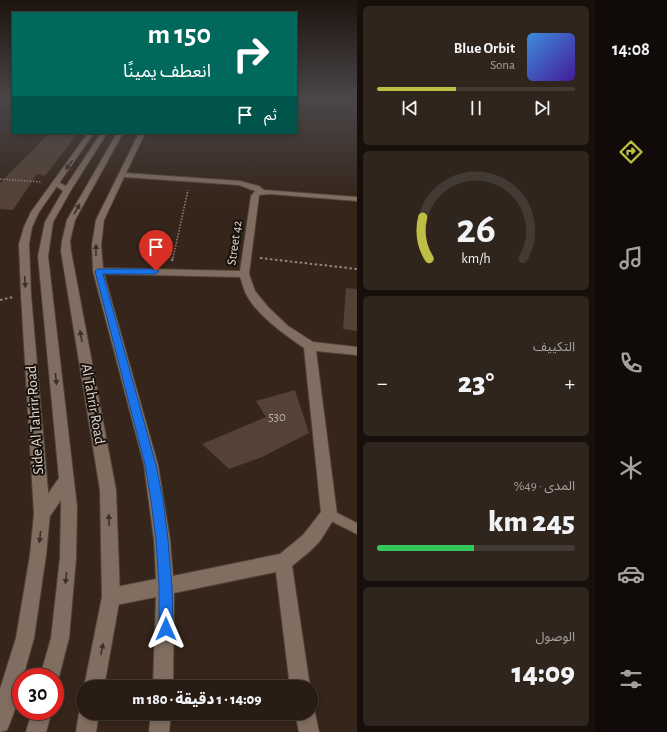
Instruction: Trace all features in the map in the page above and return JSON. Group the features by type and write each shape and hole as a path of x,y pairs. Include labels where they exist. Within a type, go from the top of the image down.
{"street":[{"name":"Side Al Tahrir Road","path":"0,723 25,638 38,555 42,514 26,295 24,244 28,227 36,212 61,187 90,134"},
{"path":"52,668 60,638 68,558 70,507 43,256 49,222 61,187 82,167 103,134"},
{"name":"Al Tahrir Road","path":"95,680 111,597 108,490 66,252 66,240 71,220 119,134"},
{"path":"142,134 105,208 97,232 96,258 98,271 150,465 162,540 165,586 163,680"},
{"path":"93,150 97,153 110,152"},
{"path":"82,167 91,165 101,167"},
{"path":"122,175 240,183 256,188 262,192 357,199"},
{"name":"Street 42","path":"262,192 257,193 255,196 246,257 244,274 250,292 264,310 284,329 310,346 357,351"},
{"path":"98,271 244,274"},
{"path":"111,597 283,562 302,549 318,532 329,514 310,346"},
{"path":"42,514 66,480"},
{"path":"283,562 299,680"},
{"path":"36,732 39,720"},
{"path":"86,732 88,720"},
{"path":"160,732 161,720"},
{"path":"306,720 309,732"}],"lane":[{"path":"329,514 357,529"}],"path":[{"path":"0,179 61,187"},
{"path":"170,272 190,179"},
{"path":"246,257 357,269"}],"building":[{"path":"48,134 77,134 45,176 37,174 13,210 0,209 0,183"},
{"path":"346,288 357,289 357,331 343,329"},
{"path":"295,390 309,433 262,457 229,469 202,444 266,417 256,401"}],"route":[{"path":"156,271 98,271 150,465 157,500 162,540 166,629"}]}
